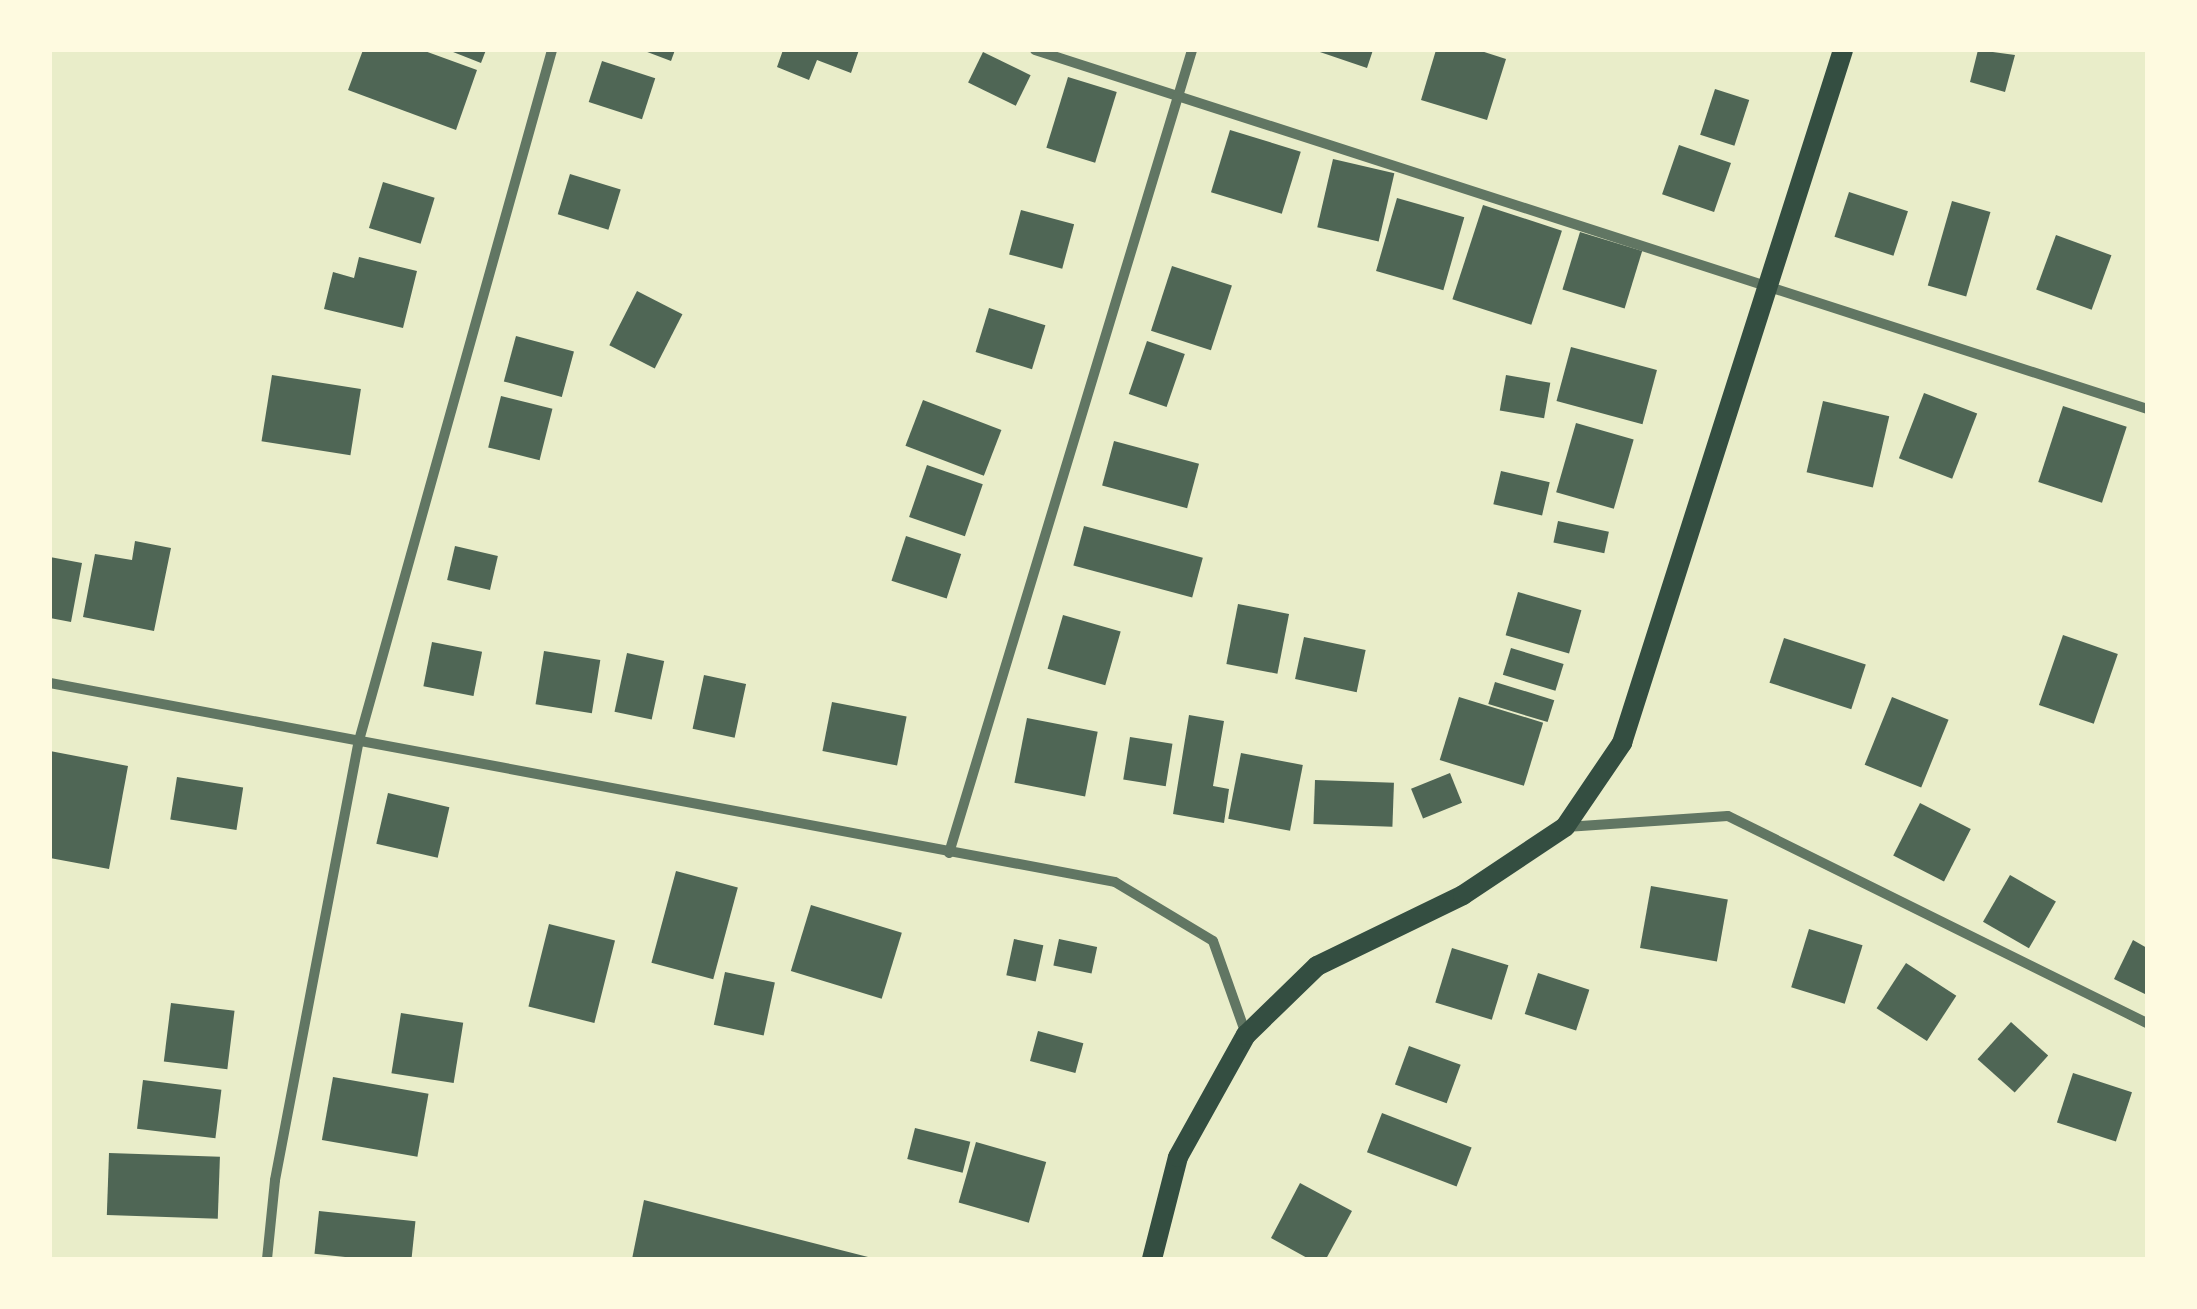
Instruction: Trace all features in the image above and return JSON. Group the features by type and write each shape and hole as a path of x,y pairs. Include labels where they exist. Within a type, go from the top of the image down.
{"main road":[{"path":"1152,1259 1178,1157 1246,1035 1316,966 1463,895 1565,827 1622,743 1842,50"}],"street":[{"path":"266,1259 282,1142 358,744 552,50"},
{"path":"1035,50 2147,410"},
{"path":"949,852 1192,50"},
{"path":"50,683 358,744 1115,882 1213,941 1246,1035"},
{"path":"1565,827 1728,816 2147,1023"}],"building":[{"path":"363,50 422,50 477,70 456,130 348,90"},
{"path":"448,50 486,50 481,63"},
{"path":"642,50 675,50 671,61"},
{"path":"783,50 859,50 851,73 817,60 809,80 777,67"},
{"path":"1314,50 1373,50 1367,68"},
{"path":"1436,50 1478,50 1506,59 1487,120 1421,100"},
{"path":"1978,50 2015,55 2005,92 1970,82"},
{"path":"983,52 1031,75 1016,106 968,83"},
{"path":"602,61 655,78 642,119 589,102"},
{"path":"1068,77 1117,92 1095,163 1046,148"},
{"path":"1715,89 1749,100 1734,146 1700,135"},
{"path":"1230,130 1301,152 1282,214 1211,192"},
{"path":"1679,145 1731,163 1714,212 1662,194"},
{"path":"1333,159 1394,173 1379,241 1317,227"},
{"path":"570,174 621,189 608,230 558,214"},
{"path":"383,182 435,198 421,244 369,228"},
{"path":"1849,192 1908,211 1893,256 1834,237"},
{"path":"1397,198 1464,217 1443,290 1376,271"},
{"path":"1952,201 1990,212 1966,297 1928,286"},
{"path":"1483,205 1562,231 1531,325 1452,299"},
{"path":"1021,210 1074,224 1062,269 1009,254"},
{"path":"1580,232 1642,251 1625,308 1562,289"},
{"path":"2056,235 2111,255 2092,310 2036,290"},
{"path":"359,257 417,271 403,328 324,309 333,272 354,278"},
{"path":"1172,266 1232,285 1211,350 1151,331"},
{"path":"637,291 682,314 655,369 609,345"},
{"path":"989,308 1045,325 1032,369 976,352"},
{"path":"516,336 574,352 562,397 504,381"},
{"path":"1147,341 1185,354 1167,407 1129,394"},
{"path":"1571,347 1657,370 1642,424 1557,401"},
{"path":"272,375 361,389 350,455 262,441"},
{"path":"1506,375 1550,383 1544,418 1500,410"},
{"path":"1924,393 1977,413 1952,479 1899,458"},
{"path":"501,396 552,409 540,460 488,447"},
{"path":"923,400 1001,430 984,476 905,446"},
{"path":"1823,401 1889,416 1873,487 1807,472"},
{"path":"2063,406 2127,427 2102,503 2038,482"},
{"path":"1576,423 1634,440 1614,509 1556,492"},
{"path":"1114,441 1199,464 1187,508 1102,485"},
{"path":"927,465 983,484 965,536 909,517"},
{"path":"1501,471 1550,482 1542,515 1493,504"},
{"path":"1558,521 1609,532 1604,553 1553,543"},
{"path":"1084,526 1203,558 1192,597 1073,566"},
{"path":"906,536 961,554 947,599 891,581"},
{"path":"135,541 171,548 154,631 83,617 95,554 132,560"},
{"path":"455,546 498,556 490,590 447,580"},
{"path":"50,557 82,563 71,622 50,618"},
{"path":"1518,592 1581,610 1569,653 1506,635"},
{"path":"1238,604 1289,614 1277,674 1226,664"},
{"path":"1063,615 1121,632 1105,685 1048,669"},
{"path":"2063,635 2118,654 2094,724 2039,705"},
{"path":"1304,637 1366,650 1357,692 1295,679"},
{"path":"1784,638 1866,665 1851,709 1769,683"},
{"path":"432,642 482,652 473,696 423,686"},
{"path":"1511,648 1564,664 1555,691 1503,675"},
{"path":"544,651 600,660 592,713 536,704"},
{"path":"627,653 664,661 652,720 615,712"},
{"path":"704,675 746,684 735,738 693,729"},
{"path":"1495,682 1554,700 1548,722 1488,704"},
{"path":"1459,697 1543,723 1524,786 1440,760"},
{"path":"1892,697 1949,720 1921,788 1865,765"},
{"path":"832,702 907,717 897,766 822,751"},
{"path":"1189,715 1224,721 1213,786 1229,789 1224,823 1173,814"},
{"path":"1027,718 1098,732 1085,797 1014,783"},
{"path":"1130,737 1172,744 1166,786 1123,779"},
{"path":"50,751 128,766 109,869 50,858"},
{"path":"1241,753 1303,765 1290,831 1228,819"},
{"path":"1450,773 1462,803 1423,818 1411,789"},
{"path":"177,777 243,787 236,830 170,819"},
{"path":"1315,780 1394,783 1392,827 1313,824"},
{"path":"388,793 449,807 438,858 376,844"},
{"path":"1920,803 1971,829 1944,881 1893,856"},
{"path":"676,871 738,888 713,979 651,963"},
{"path":"2010,875 2056,901 2029,948 1983,922"},
{"path":"1651,886 1728,900 1717,962 1640,948"},
{"path":"811,905 902,933 882,999 791,971"},
{"path":"549,924 615,940 594,1023 528,1006"},
{"path":"1809,929 1863,945 1845,1004 1791,987"},
{"path":"1014,939 1043,945 1036,981 1006,975"},
{"path":"1059,939 1097,947 1092,974 1053,965"},
{"path":"2133,940 2147,948 2147,995 2114,979"},
{"path":"1452,948 1508,965 1492,1020 1435,1003"},
{"path":"1906,963 1956,996 1927,1041 1877,1008"},
{"path":"725,972 775,983 764,1035 714,1025"},
{"path":"1538,973 1589,990 1576,1031 1525,1014"},
{"path":"171,1003 235,1011 227,1069 164,1062"},
{"path":"401,1013 463,1023 454,1083 391,1073"},
{"path":"2011,1022 2048,1055 2015,1093 1978,1059"},
{"path":"1038,1031 1083,1043 1075,1073 1030,1061"},
{"path":"1409,1046 1461,1065 1447,1103 1395,1085"},
{"path":"2073,1073 2132,1092 2116,1142 2057,1122"},
{"path":"333,1077 429,1094 417,1157 322,1140"},
{"path":"143,1080 221,1090 215,1138 137,1129"},
{"path":"1382,1113 1472,1147 1457,1187 1367,1152"},
{"path":"915,1128 970,1142 963,1173 907,1159"},
{"path":"976,1142 1046,1162 1029,1223 959,1203"},
{"path":"109,1153 220,1157 218,1219 107,1215"},
{"path":"1300,1183 1352,1211 1326,1259 1309,1259 1271,1238"},
{"path":"644,1200 872,1258 872,1259 632,1259"},
{"path":"319,1211 415,1221 411,1259 315,1254"}]}
